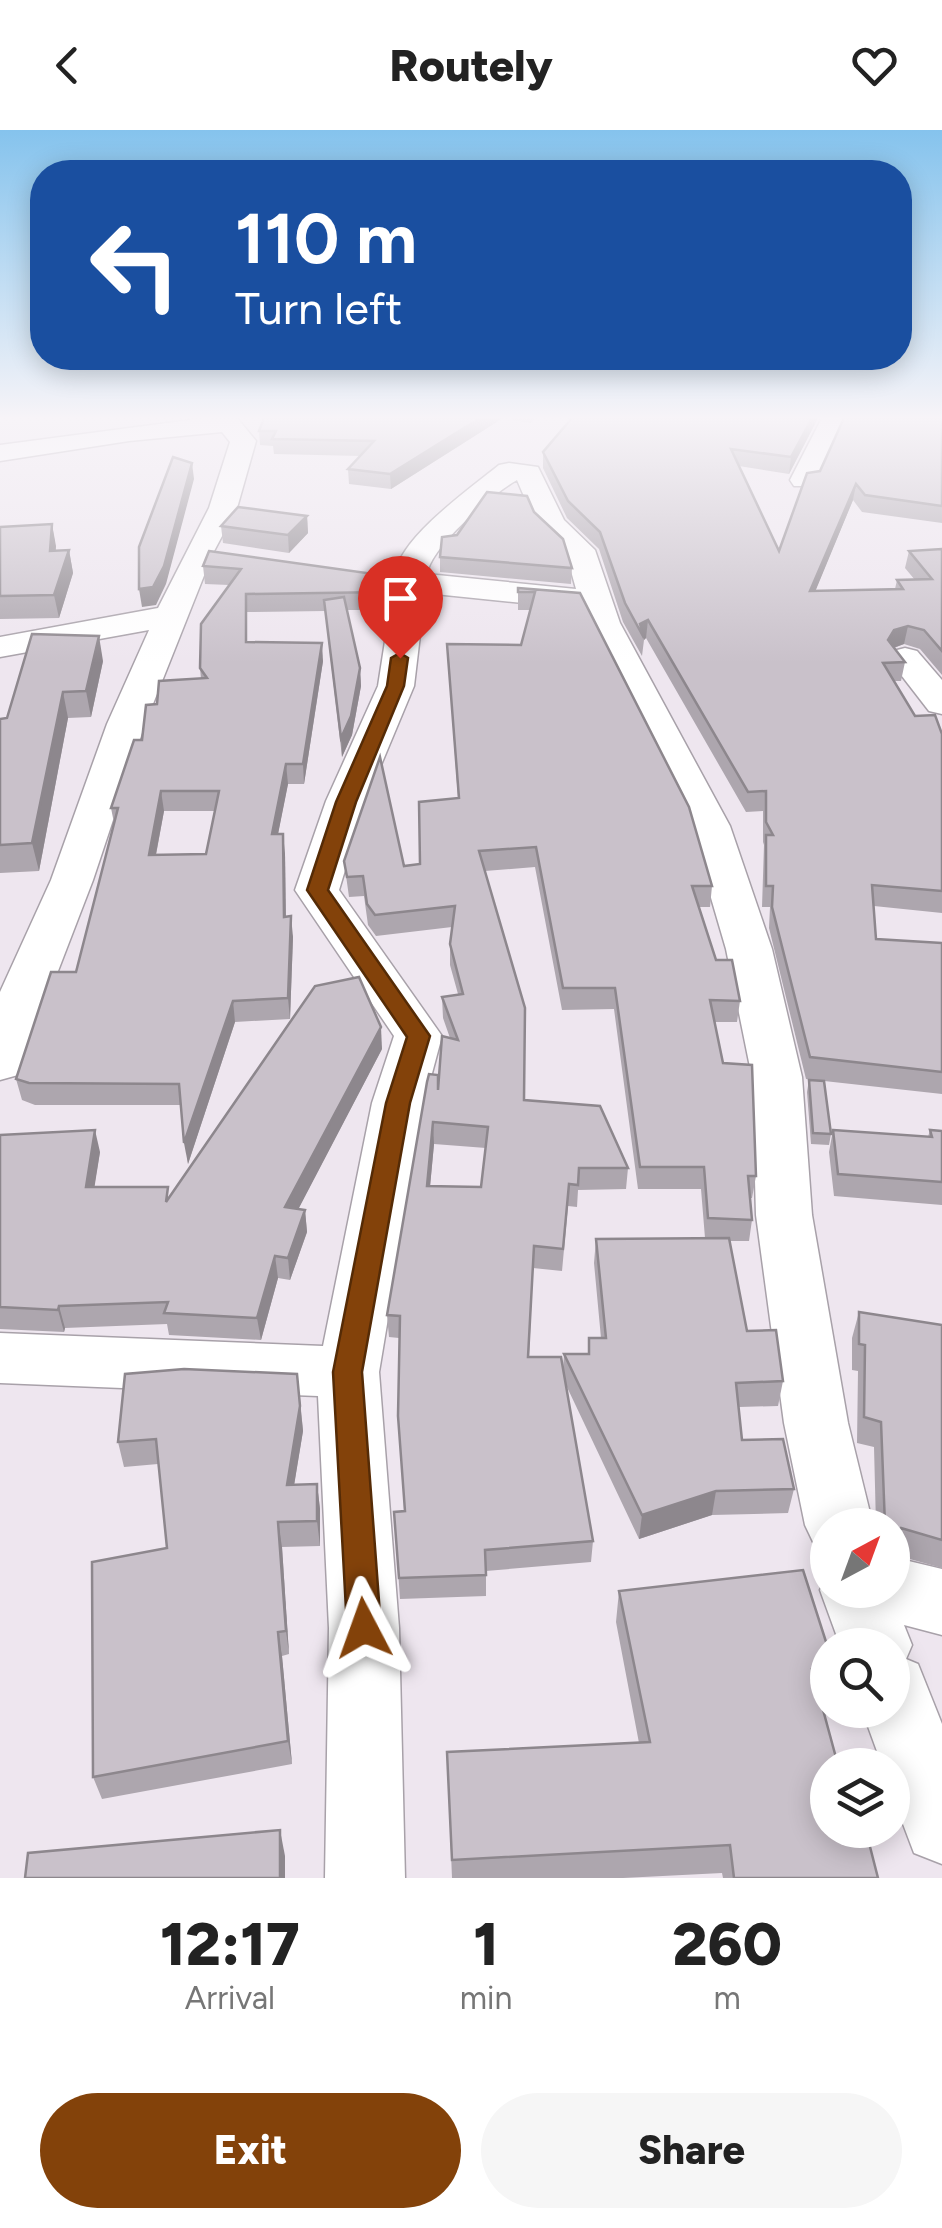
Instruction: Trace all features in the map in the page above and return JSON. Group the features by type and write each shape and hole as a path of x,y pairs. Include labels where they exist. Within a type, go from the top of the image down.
{"street":[{"path":"4,1035 72,880 126,724 198,553 226,500"},
{"path":"365,1878 364,1628 348,1372 398,1103 418,1036 318,890 346,802 396,686 413,561 474,500"},
{"path":"540,500 551,524 580,550 596,600 643,706 710,826 749,948 777,1077 784,1216 816,1422 835,1508"},
{"path":"198,553 236,558"},
{"path":"350,575 596,600"},
{"path":"0,647 174,615"},
{"path":"904,658 942,703"},
{"path":"0,1358 348,1372"},
{"path":"910,1594 942,1602"},
{"path":"906,1728 942,1824"}],"building":[{"path":"157,500 182,500 164,566 153,587 139,589 139,547"},
{"path":"482,500 529,500 534,512 563,539 572,568 440,557 442,537 457,535"},
{"path":"755,500 779,551 797,500 849,500 810,591 903,589 897,580 932,579 909,551 942,549 942,651 924,630 908,626 894,630 888,640 905,662 883,663 915,716 935,715 942,734 942,891 872,885 876,939 942,943 942,1072 810,1057 772,907 773,886 766,886 766,835 773,835 766,822 766,791 748,792 648,620 640,624 644,638 625,603 600,532 568,501"},
{"path":"897,500 942,500 942,506"},
{"path":"238,507 307,516 288,535 221,526"},
{"path":"52,524 50,551 69,550 54,595 0,596 0,527"},
{"path":"209,551 388,576 385,592 246,594 246,642 322,643 303,764 286,764 272,834 283,834 284,917 291,916 288,998 233,1001 184,1143 179,1084 29,1083 16,1079 51,972 76,972 118,808 111,808 134,740 142,740 146,705 157,704 159,681 207,678 200,668 201,624 241,569 203,566","holes":["161,791 219,791 206,854 149,855"]},
{"path":"518,588 580,593 689,807 712,886 692,886 716,960 732,960 740,1001 710,1000 723,1063 752,1065 756,1176 748,1176 752,1220 708,1218 704,1167 640,1167 615,988 563,988 536,847 479,851 525,1008 524,1100 600,1106 628,1168 579,1168 578,1185 569,1184 563,1249 534,1246 528,1357 561,1357 593,1541 485,1550 486,1575 399,1578 394,1512 405,1511 398,1416 400,1316 387,1315 429,1074 438,1075 438,1090 442,1036 458,1040 442,997 463,994 450,944 455,906 375,915 367,904 363,876 347,877 344,861 380,757 404,866 420,864 419,802 459,798 447,644 521,645 535,592 518,592","holes":["433,1122 488,1127 481,1187 427,1186"]},
{"path":"344,597 360,668 351,716 341,738 324,600"},
{"path":"32,634 99,636 86,691 63,692 32,843 0,845 0,719 7,718"},
{"path":"359,977 381,1027 285,1207 305,1210 288,1258 275,1256 257,1318 164,1313 168,1302 59,1306 58,1310 0,1307 0,1135 95,1130 86,1187 168,1187 166,1202 315,986"},
{"path":"809,1080 824,1081 831,1134 813,1133"},
{"path":"833,1130 932,1137 930,1130 942,1131 942,1182 838,1174"},
{"path":"729,1238 747,1331 776,1330 783,1381 736,1383 742,1440 783,1439 794,1489 716,1491 642,1515 564,1354 589,1354 589,1338 606,1338 596,1239"},
{"path":"859,1312 942,1325 942,1540 910,1531 910,1508 884,1508 881,1422 864,1417 865,1345 859,1344"},
{"path":"184,1369 297,1374 300,1406 287,1485 317,1484 317,1521 278,1522 286,1631 278,1632 288,1741 93,1777 92,1562 167,1548 156,1439 118,1442 125,1374"},
{"path":"803,1570 810,1608 815,1608 822,1628 810,1628 810,1728 828,1728 833,1748 810,1748 810,1848 870,1848 878,1878 734,1878 730,1845 452,1860 447,1752 650,1742 619,1591"},
{"path":"280,1830 280,1878 25,1878 28,1853"}],"route":[{"path":"364,1628 348,1372 398,1103 418,1036 318,890 346,802 396,686 400,658"}]}
